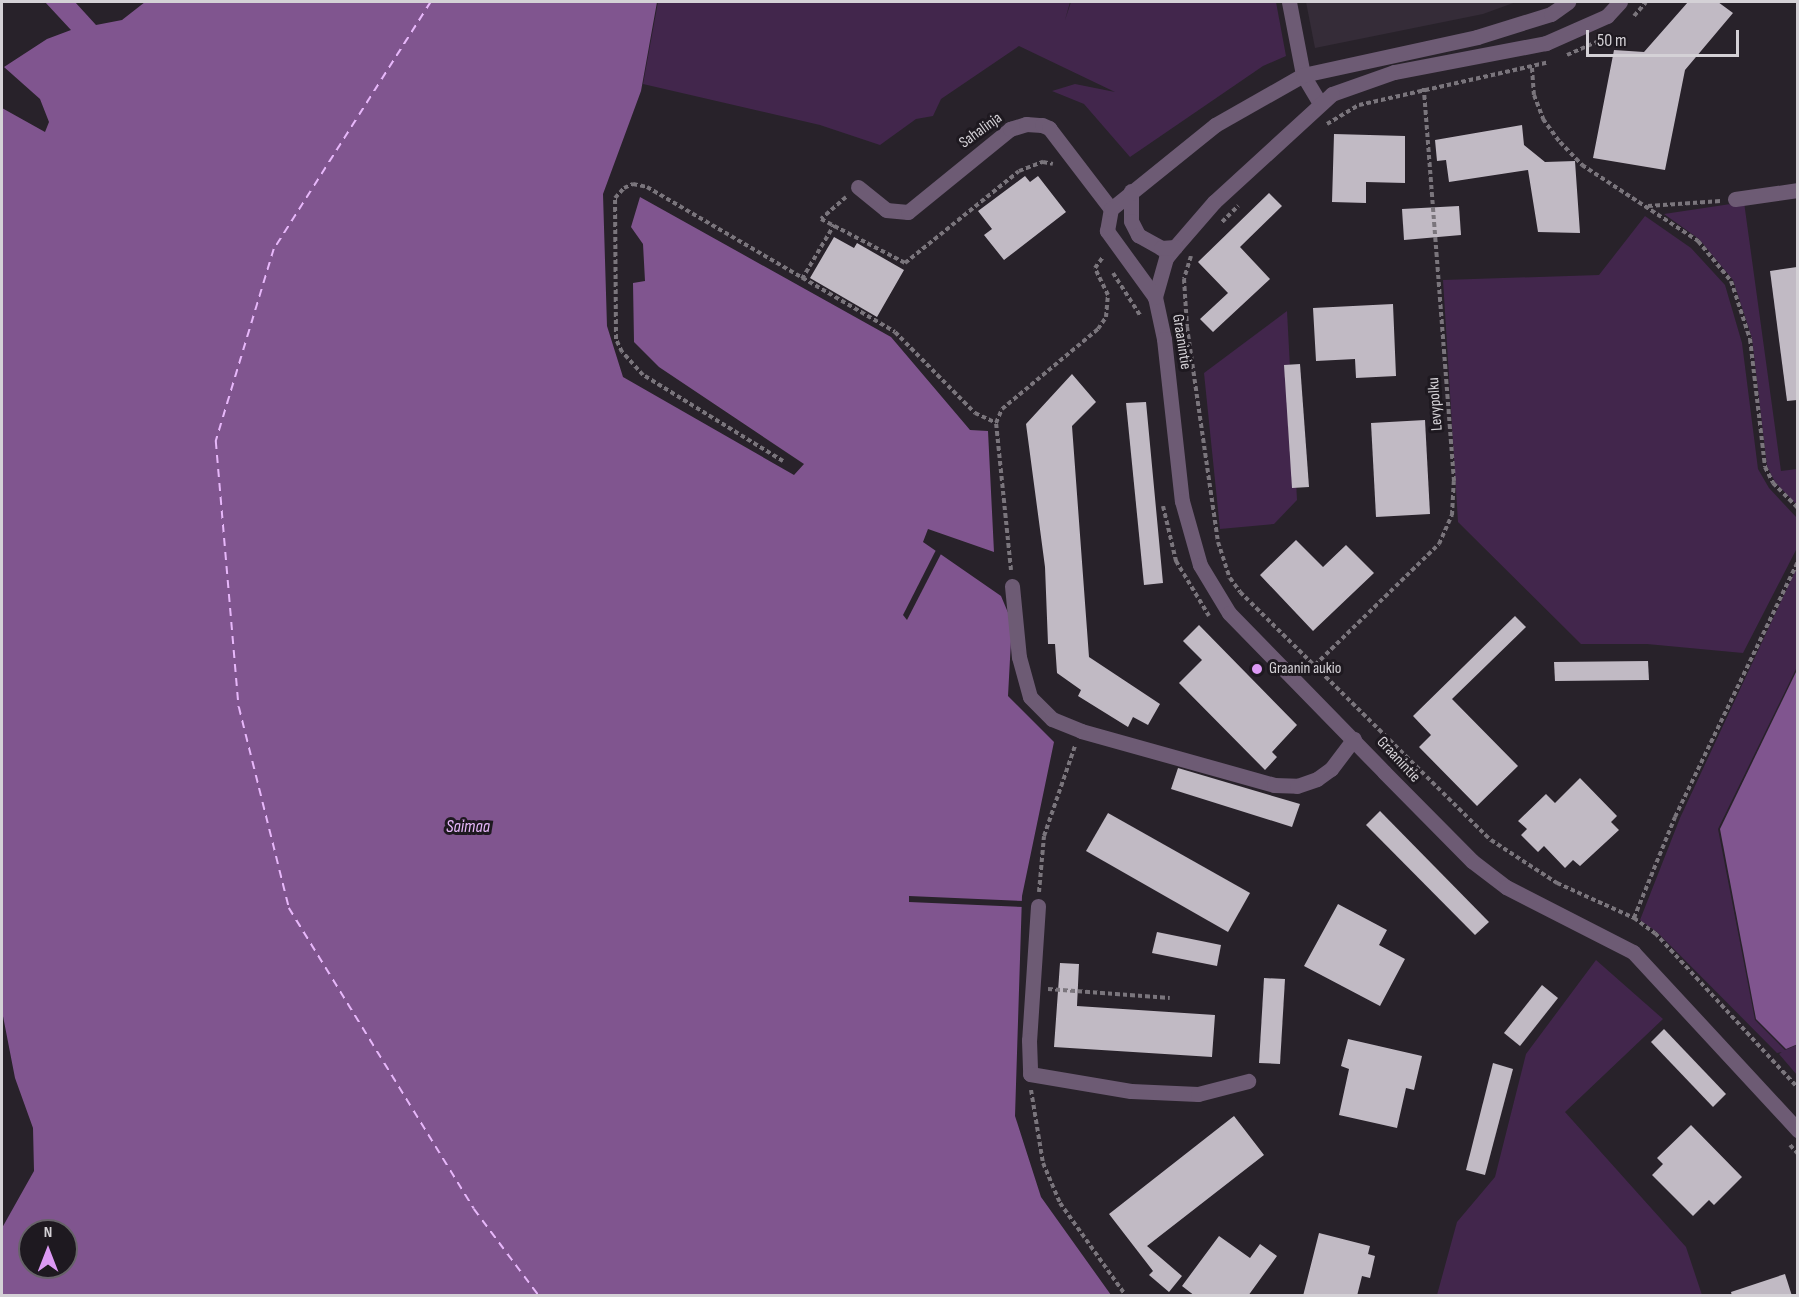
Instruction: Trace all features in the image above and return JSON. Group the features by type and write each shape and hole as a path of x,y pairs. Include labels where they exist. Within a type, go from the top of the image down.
{"street":[{"path":"1289,2 1303,75 1319,102"},
{"path":"1111,209 1215,125 1303,75 1514,27 1551,14 1568,2"},
{"name":"Graanintie","path":"1155,297 1166,258 1174,247 1214,202 1319,102 1356,84 1394,72 1546,44 1607,16 1620,2"},
{"name":"Sahalinja","path":"858,187 886,210 908,212 1010,129 1042,125 1049,128 1111,209"},
{"path":"1735,200 1797,190"},
{"path":"1131,191 1131,221 1138,235 1161,248 1174,247"},
{"name":"Graanintie","path":"1111,209 1107,231 1155,297 1164,339 1182,501 1200,565 1228,613 1472,861 1506,887 1634,952 1797,1130"},
{"path":"1012,586 1019,657 1030,697 1052,719 1081,731 1274,785 1296,786 1331,769 1354,739"},
{"path":"1038,906 1032,988 1030,1074 1131,1091 1198,1095 1248,1081"}],"path":[{"path":"1532,68 1534,95 1543,119 1560,142 1582,165 1698,241 1731,281 1750,339 1765,467 1773,483 1797,507"},
{"name":"Levypolku","path":"1315,665 1439,544 1452,515 1454,480 1424,87 1359,105 1319,129"},
{"path":"858,187 821,219 905,263 1019,171 1043,162 1055,166"},
{"path":"783,461 643,375 622,352 616,339 615,198 633,184 647,187 895,332 975,413 996,423"},
{"path":"1219,226 1244,200"},
{"path":"1647,206 1735,200"},
{"path":"802,279 834,225"},
{"path":"1097,248 1141,315"},
{"path":"1194,251 1184,279 1187,327 1223,561 1240,592 1491,840 1557,883 1634,918 1655,933 1797,1089"},
{"path":"1012,586 996,423 1002,409 1098,329 1106,317 1108,295 1095,268 1103,257"},
{"path":"1634,918 1675,817 1797,561"},
{"path":"1038,906 1044,836 1081,731"},
{"path":"1032,988 1170,998"},
{"path":"1030,1074 1032,1114 1043,1163 1060,1203 1126,1296"}],"shaded area":[{"path":"658,2 1070,2 1065,20 1071,2 1276,2 1286,56 1263,66 1130,157 1084,104 1052,91 1075,84 1115,92 1019,46 941,99 933,116 916,119 880,145 820,125 643,84"},
{"path":"1306,2 1516,2 1483,14 1315,48"},
{"path":"1744,202 1781,471 1797,469 1797,505 1775,482 1767,466 1752,338 1733,280 1699,239 1664,214"},
{"path":"1645,216 1691,248 1725,285 1742,343 1758,469 1769,488 1797,518 1797,548 1743,653 1647,644 1581,644 1458,522 1443,280 1599,275"},
{"path":"1287,311 1297,500 1274,524 1220,529 1204,373"},
{"path":"1797,567 1797,667 1718,829 1755,1020 1785,1050 1797,1045 1797,1075 1779,1054 1782,1052 1777,1053 1657,932 1640,920 1680,818"},
{"path":"1596,960 1663,1019 1565,1112 1686,1247 1702,1295 1437,1295 1457,1222 1495,1177 1526,1054"}],"water":[{"name":"Saimaa","path":"45,2 75,2 96,25 122,20 145,2 657,2 641,91 603,194 607,326 623,377 794,475 804,464 659,367 634,342 633,283 645,281 643,244 631,227 640,197 891,337 970,430 988,431 994,552 928,529 923,542 1001,596 1012,622 1008,696 1054,742 1022,896 1015,1116 1041,1197 1111,1295 2,1295 2,1228 34,1171 33,1128 15,1078 2,1011 2,108 45,132 49,122 40,99 4,67 47,39 71,30"},
{"path":"1797,670 1798,1044 1786,1049 1756,1019 1720,829"}],"pier":[{"path":"937,548 942,552 907,620 903,615"},
{"path":"909,896 1024,901 1024,907 909,902"}],"building":[{"path":"1688,2 1718,2 1733,13 1685,70 1665,170 1593,158 1614,50 1644,52"},
{"path":"1522,125 1524,145 1545,162 1575,161 1580,233 1538,232 1528,170 1449,182 1446,160 1437,161 1435,140"},
{"path":"1334,134 1405,136 1405,183 1366,182 1366,203 1332,202"},
{"path":"1025,176 1030,182 1038,176 1066,212 1004,260 984,235 992,229 978,211"},
{"path":"1269,193 1282,206 1240,247 1270,279 1213,332 1200,319 1228,293 1198,262"},
{"path":"1459,206 1461,235 1404,240 1402,209"},
{"path":"834,237 854,248 857,243 904,270 877,317 810,278"},
{"path":"1797,267 1797,400 1787,401 1770,271"},
{"path":"1393,304 1396,376 1356,378 1355,359 1316,361 1313,308"},
{"path":"1300,364 1309,487 1292,488 1284,365"},
{"path":"1072,374 1096,402 1072,426 1089,657 1160,704 1148,725 1133,717 1128,727 1078,696 1081,690 1057,673 1055,644 1048,644 1045,567 1026,424"},
{"path":"1146,402 1163,583 1144,585 1126,403"},
{"path":"1425,420 1430,514 1376,517 1371,423"},
{"path":"1296,540 1323,567 1346,545 1374,573 1313,631 1260,575"},
{"path":"1515,616 1526,627 1452,699 1518,766 1477,806 1419,747 1431,735 1413,716"},
{"path":"1199,625 1297,725 1272,752 1277,757 1265,770 1179,683 1202,660 1183,641"},
{"path":"1648,661 1649,680 1555,681 1554,662"},
{"path":"1178,768 1300,804 1292,827 1171,789"},
{"path":"1580,778 1617,816 1611,822 1619,830 1580,866 1573,860 1565,868 1544,846 1538,852 1521,835 1527,829 1518,821 1546,794 1555,803"},
{"path":"1380,811 1489,922 1475,935 1366,825"},
{"path":"1108,813 1250,893 1228,932 1086,851"},
{"path":"1338,904 1387,930 1379,945 1405,959 1380,1006 1304,966"},
{"path":"1157,932 1221,945 1217,966 1152,953"},
{"path":"1060,963 1079,964 1077,1006 1215,1015 1212,1057 1054,1047"},
{"path":"1264,978 1285,979 1280,1064 1259,1063"},
{"path":"1542,985 1558,998 1520,1046 1504,1033"},
{"path":"1664,1029 1726,1094 1713,1107 1651,1042"},
{"path":"1348,1039 1422,1056 1414,1090 1406,1088 1397,1128 1339,1115 1349,1069 1341,1066"},
{"path":"1493,1063 1513,1069 1485,1175 1466,1170"},
{"path":"1234,1116 1264,1155 1147,1246 1182,1276 1169,1292 1149,1275 1153,1271 1109,1214"},
{"path":"1691,1125 1742,1177 1714,1205 1709,1200 1693,1216 1652,1175 1663,1164 1657,1158"},
{"path":"1319,1233 1370,1246 1368,1254 1375,1256 1370,1278 1362,1276 1357,1296 1303,1296"},
{"path":"1219,1236 1250,1258 1260,1244 1277,1256 1248,1296 1195,1296 1182,1286"},
{"path":"1785,1274 1792,1296 1732,1296 1731,1292"}],"ferry route":[{"path":"431,2 274,249 216,441 239,707 289,908 474,1209 539,1296"}],"place":[{"name":"Graanin aukio","path":"1257,669"}]}
